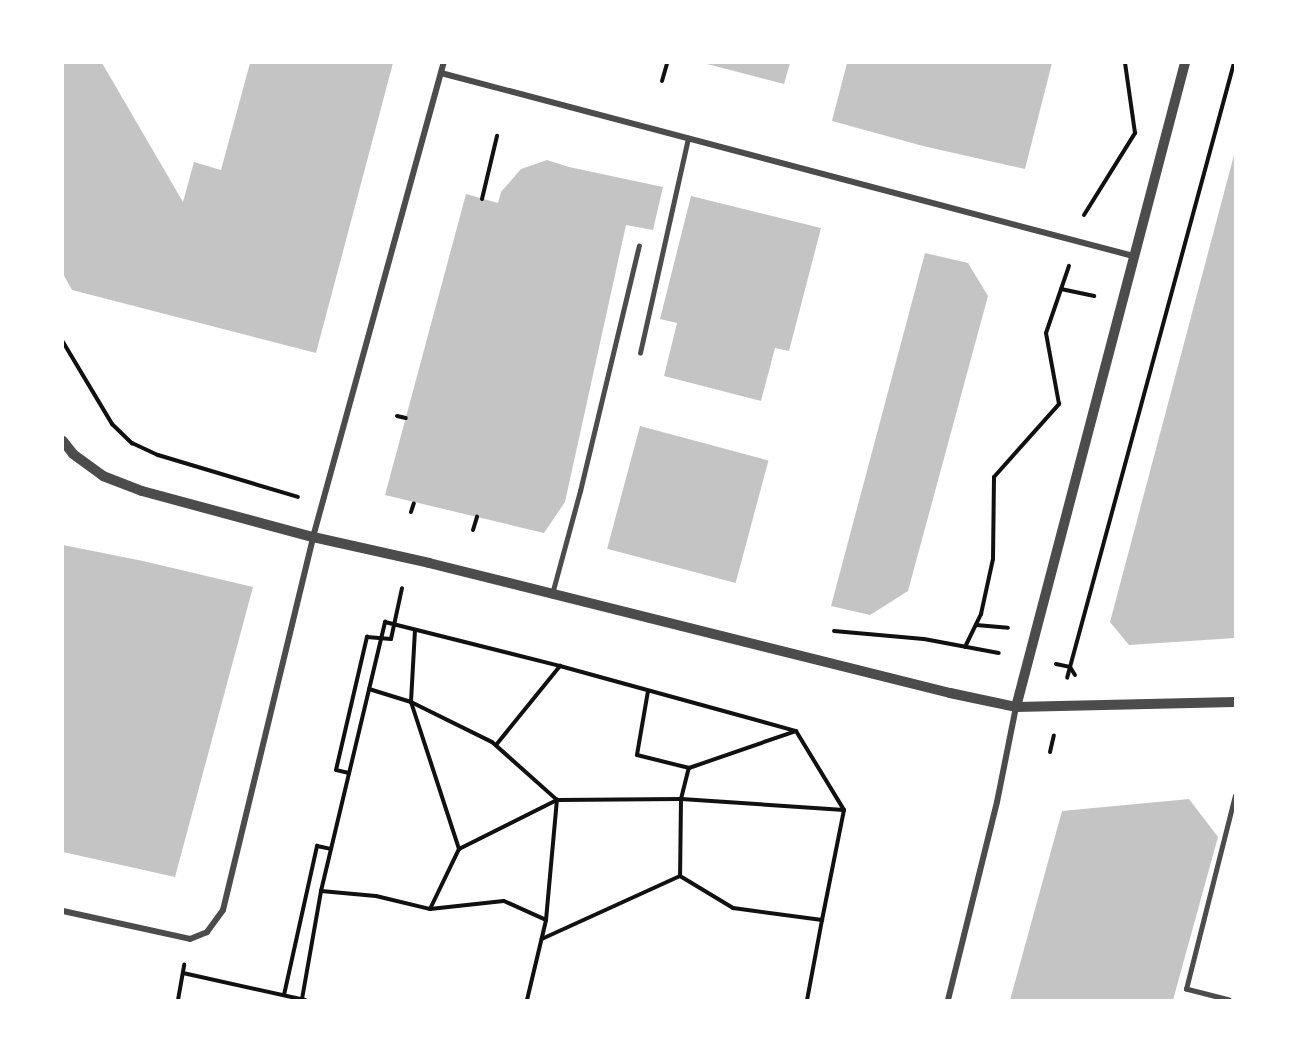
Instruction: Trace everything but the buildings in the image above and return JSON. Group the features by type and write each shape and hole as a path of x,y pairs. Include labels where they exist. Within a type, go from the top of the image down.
{"street":[{"path":"63,911 190,939 207,932 223,910 313,537 444,63"},
{"path":"948,1000 997,802 1016,707 1185,63"},
{"path":"441,73 1133,256"},
{"path":"63,441 73,454 103,476 142,491 313,537 950,693 1016,707 1096,707 1235,702"}],"lane":[{"path":"640,353 688,138"},
{"path":"552,594 580,491 639,246"},
{"path":"1229,1000 1186,988 1235,796"}],"path":[{"path":"662,81 667,63"},
{"path":"1082,219 1134,133 1125,63"},
{"path":"1096,707 1070,667 1234,63"},
{"path":"482,199 498,136"},
{"path":"964,647 981,614 993,559 994,477 1059,404 1046,333 1072,260"},
{"path":"1061,289 1103,299"},
{"path":"397,416 406,418"},
{"path":"411,512 414,503"},
{"path":"473,530 477,517"},
{"path":"349,773 336,770 367,637 391,639 402,588"},
{"path":"183,974 304,1000 321,891 385,622 560,666 796,731 844,810 807,1000"},
{"path":"976,625 1018,629"},
{"path":"415,630 411,702 459,849"},
{"path":"496,746 560,666"},
{"path":"369,689 411,702 496,746 557,800"},
{"path":"648,691 637,755 689,768 796,731"},
{"path":"680,876 681,799 689,768"},
{"path":"430,909 459,849 557,800 681,799 844,810"},
{"path":"527,1000 546,920 557,800"},
{"path":"284,995 317,846 331,849"},
{"path":"680,876 733,908 822,920"},
{"path":"542,939 680,876"},
{"path":"321,891 376,896 430,909 504,901 546,920"},
{"path":"178,1000 190,939"}]}
